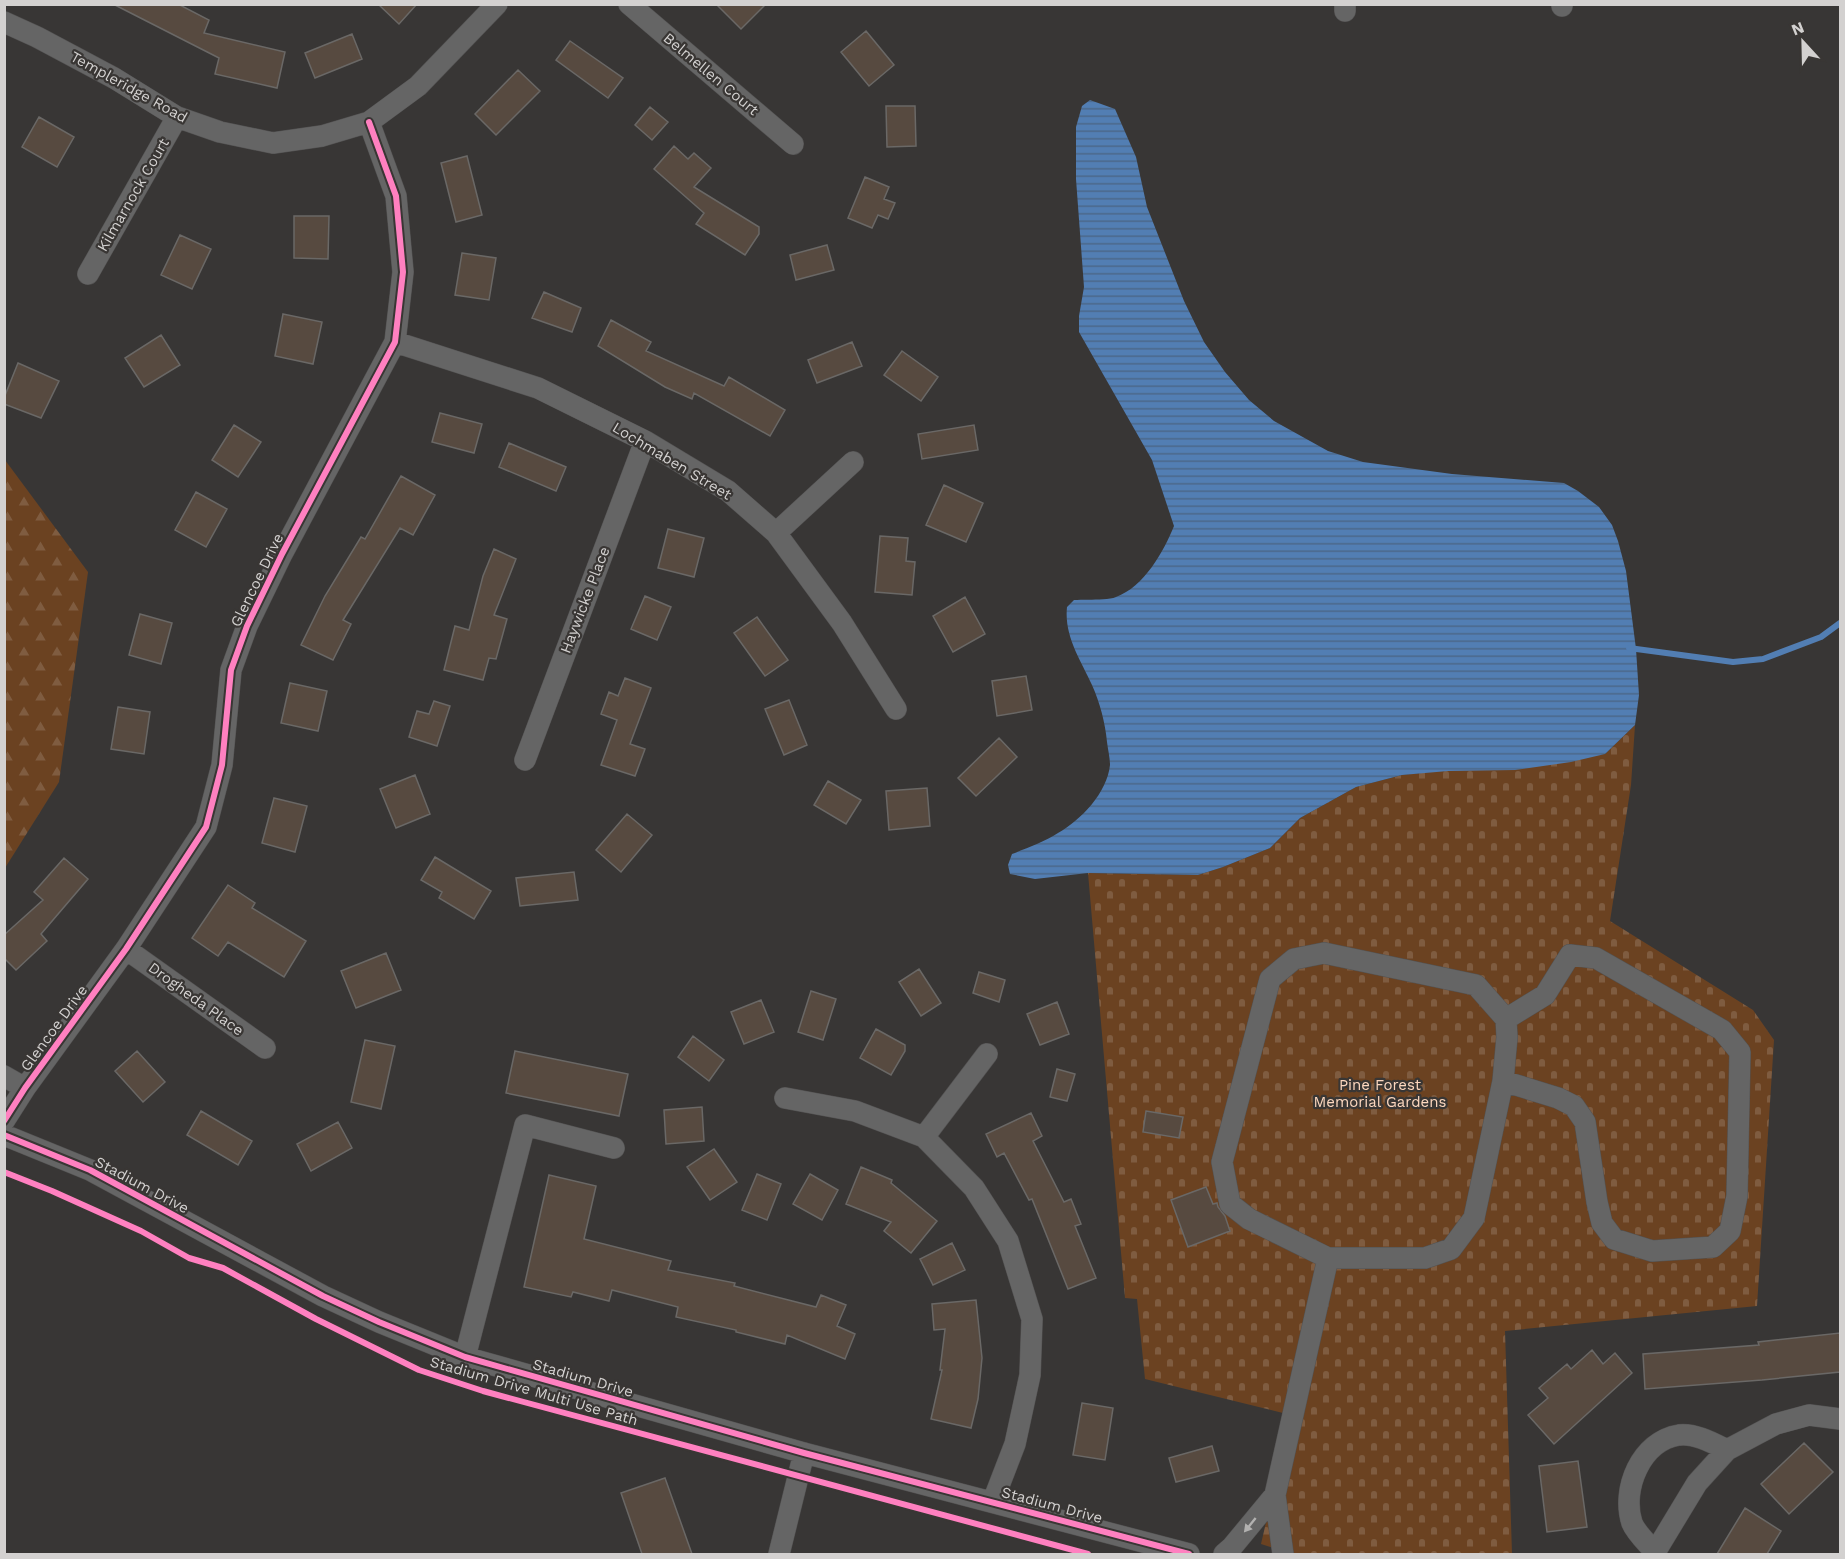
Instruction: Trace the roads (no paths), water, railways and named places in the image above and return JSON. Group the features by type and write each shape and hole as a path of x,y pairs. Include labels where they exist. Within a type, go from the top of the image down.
{"street":[{"name":"Templeridge Road","path":"4,22 114,78 177,117 220,132 273,143 322,136 369,122 418,86 496,4"},
{"name":"Belmellen Court","path":"629,4 794,144"},
{"name":"Kilmarnock Court","path":"88,274 177,117"},
{"name":"Glencoe Drive","path":"4,1121 25,1088 126,949 206,827 222,765 231,670 247,626 282,554 394,342 403,272 396,196 369,122"},
{"name":"Lochmaben Street","path":"394,342 538,388 645,441 728,491 776,533 842,623 896,709"},
{"name":"Haywicke Place","path":"525,760 645,441"},
{"path":"776,533 853,462"},
{"name":"Drogheda Place","path":"126,949 265,1048"},
{"path":"1324,953 1476,985 1506,1019 1508,1037 1503,1081 1474,1218 1450,1249 1425,1258 1328,1258 1249,1219 1230,1204 1222,1162 1270,979 1294,959 1324,953"},
{"path":"1503,1081 1558,1098 1574,1106 1585,1122 1602,1223 1614,1239 1652,1251 1713,1247 1730,1231 1737,1196 1740,1052 1722,1030 1596,958 1570,955 1545,995 1506,1019"},
{"path":"924,1137 987,1054"},
{"path":"4,1076 25,1088"},
{"path":"784,1098 855,1111 924,1137 974,1188 1008,1241 1032,1319 1030,1375 1015,1444 993,1501"},
{"path":"465,1357 525,1125 614,1148"},
{"name":"Stadium Drive","path":"4,1134 90,1170 323,1296 465,1357 804,1453 1188,1554"},
{"path":"1282,1554 1275,1495 1328,1258"},
{"path":"1727,1450 1704,1438 1680,1435 1659,1443 1642,1460 1632,1479 1629,1502 1632,1524 1654,1553 1697,1483 1727,1450 1776,1424 1809,1415 1840,1419"},
{"path":"779,1554 804,1453"},
{"path":"1224,1554 1275,1495"}],"water":[{"path":"1090,100 1115,109 1136,157 1147,207 1184,301 1204,342 1249,400 1274,421 1328,451 1363,462 1452,474 1564,483 1599,507 1612,525 1626,571 1636,649 1639,695 1635,725 1605,754 1571,762 1515,770 1448,771 1402,775 1356,787 1300,818 1270,848 1198,875 1088,873 1035,879 1010,874 1008,865 1012,854 1047,839 1075,821 1092,805 1108,775 1110,760 1102,713 1095,692 1070,638 1067,607 1074,600 1112,598 1126,592 1152,567 1174,526 1152,460 1079,332 1084,287 1076,179 1076,127 1082,106"}],"waterway":[{"path":"1629,648 1733,662 1763,659 1821,637 1840,623"}],"park label":[{"name":"Pine Forest Memorial Gardens","path":"1380,1094"}]}
